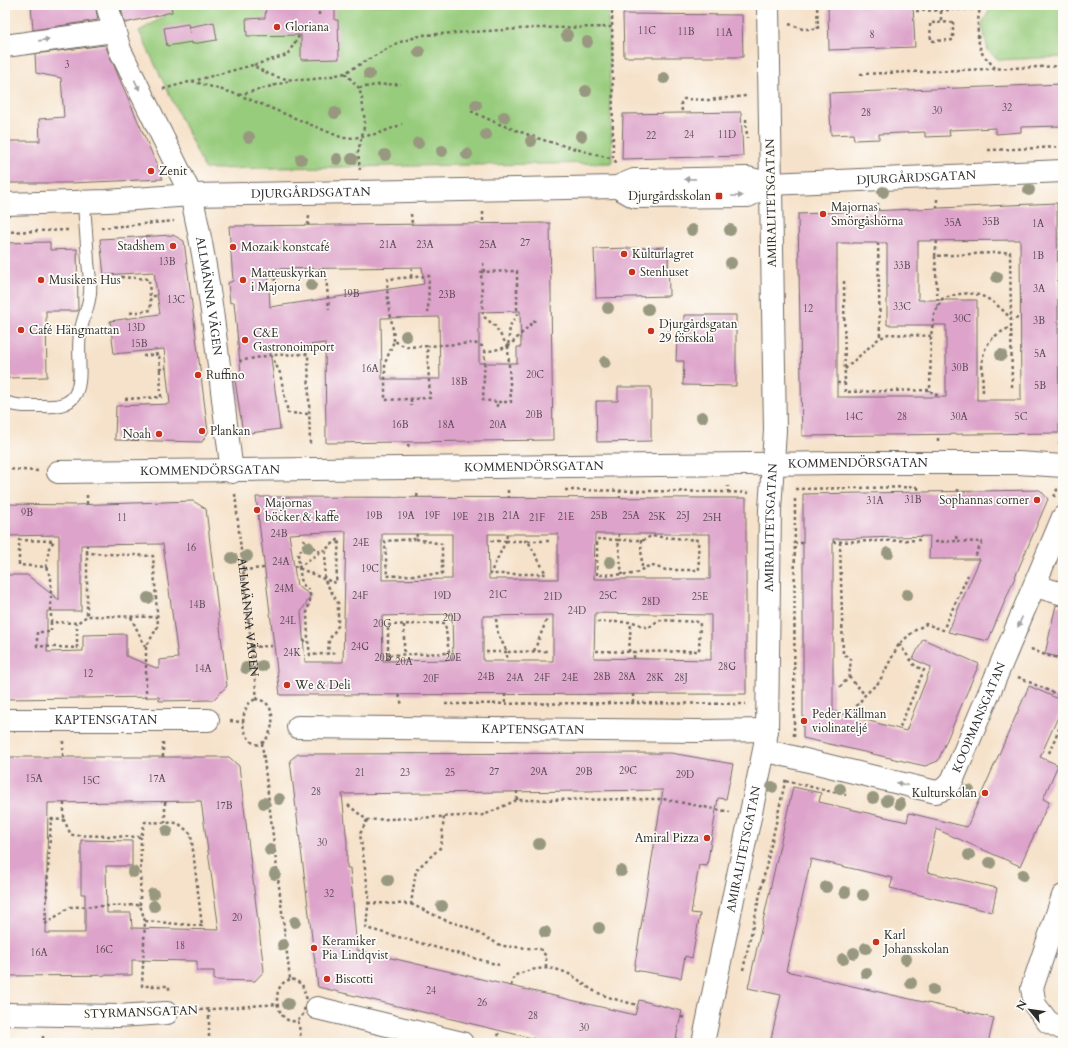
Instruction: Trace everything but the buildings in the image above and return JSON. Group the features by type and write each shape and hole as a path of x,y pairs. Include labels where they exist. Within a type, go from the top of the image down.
{"street":[{"name":"ALLMÄNNA VÄGEN","path":"107,5 113,31 120,50 191,195 207,284 232,472"},
{"name":"AMIRALITETSGATAN","path":"703,1043 765,740 770,510 775,430 768,5"},
{"path":"5,46 113,31"},
{"name":"DJURGÅRDSGATAN","path":"5,204 84,202 191,195 618,177 635,197 748,196 770,184 1063,171"},
{"name":"KOMMENDÖRSGATAN","path":"58,472 232,472 772,464 1018,463 1058,466"},
{"name":"KOOPMANSGATAN","path":"765,740 936,792 944,789 952,781 1035,586 1057,510"},
{"path":"1035,586 1063,594"},
{"name":"KAPTENSGATAN","path":"5,720 208,720"},
{"name":"KAPTENSGATAN","path":"298,727 700,731 765,740"},
{"path":"1063,896 1032,988 1035,1005 1048,1022 1063,1030"},
{"path":"317,1008 462,1043"},
{"name":"STYRMANSGATAN","path":"5,1014 118,1016 167,1013"}],"lane":[{"path":"5,402 17,405 48,407 62,405 71,401 78,391 80,380 80,334 86,314 90,291 84,202"}],"path":[{"path":"319,16 320,5"},
{"path":"612,5 613,159 618,177"},
{"path":"784,24 802,29 818,29 817,5"},
{"path":"941,5 941,22"},
{"path":"981,5 978,15 979,37 982,52 995,68"},
{"path":"916,11 980,9"},
{"path":"941,22 953,22 953,40 930,40 930,23 941,22"},
{"path":"239,95 293,80 317,78 345,73 397,43 423,34 535,28 613,27"},
{"path":"160,90 287,55 299,36"},
{"path":"253,65 275,78 293,80"},
{"path":"860,74 1063,66"},
{"path":"345,73 359,88 365,123 358,152 361,173"},
{"path":"192,81 196,84 239,95 343,138 362,138 383,133 402,124"},
{"path":"359,88 376,85 401,84"},
{"path":"682,111 681,103 684,99 709,100 746,96"},
{"path":"471,111 499,124 543,140 613,159"},
{"path":"1057,510 1058,466 1062,435 1060,196"},
{"path":"937,199 937,208"},
{"path":"878,203 878,211"},
{"path":"483,212 483,223"},
{"path":"411,214 412,224"},
{"path":"308,216 308,225"},
{"path":"936,241 935,256 938,308"},
{"path":"878,243 880,338"},
{"path":"935,256 1010,252 1012,387"},
{"path":"483,263 484,272"},
{"path":"411,277 412,266"},
{"path":"309,268 310,276"},
{"path":"394,341 406,347 474,343 482,346 485,352 483,400 511,402 508,347 510,326 517,314 517,271 481,272 483,316 495,326 508,347"},
{"path":"274,293 275,277 326,276 329,309"},
{"path":"427,346 430,398 386,400 385,363 394,341 393,321 386,288 388,279 429,276 428,313"},
{"path":"121,277 149,279 151,310 130,313"},
{"path":"844,281 845,392 930,390 940,397"},
{"path":"930,390 931,336 934,315 942,299 956,293 974,294 990,298 1011,319"},
{"path":"150,296 158,296"},
{"path":"1011,319 1020,318"},
{"path":"485,352 508,347 535,320"},
{"path":"983,392 982,358 988,342 998,333 1011,327"},
{"path":"845,370 862,352 880,338 888,334 931,336"},
{"path":"125,399 161,397 159,354 143,356"},
{"path":"235,362 271,355 308,354 309,446 316,446"},
{"path":"271,355 280,373 288,413 309,414"},
{"path":"160,369 166,368"},
{"path":"837,383 845,383"},
{"path":"411,399 411,406"},
{"path":"497,402 497,407"},
{"path":"401,448 411,448"},
{"path":"5,469 58,472"},
{"name":"ALLMÄNNA VÄGEN","path":"232,472 257,700"},
{"path":"951,486 966,486"},
{"path":"958,486 958,492"},
{"path":"918,487 918,492"},
{"path":"795,489 924,487"},
{"path":"508,490 508,498"},
{"path":"620,490 620,498"},
{"path":"417,491 417,497"},
{"path":"728,492 750,493 749,508 794,510"},
{"path":"87,494 87,504"},
{"path":"416,539 417,534"},
{"path":"507,534 506,541 490,574 546,574 528,541"},
{"path":"619,534 618,540 622,575"},
{"path":"651,536 698,540 699,570 666,570 653,566 646,567 635,574 597,575 597,539 641,540 651,536"},
{"path":"833,542 920,540 920,536"},
{"path":"956,536 956,541"},
{"path":"294,566 299,566 324,579 336,583 338,539 326,549 299,566"},
{"path":"416,539 442,544 442,574 387,576 385,541 416,539"},
{"path":"46,567 19,565 19,540 54,541 49,548 46,567 51,578 51,632 37,632 37,646 77,648 77,623"},
{"path":"320,552 304,540 303,548 298,553 302,584 310,591 310,600 307,613 310,655 337,653"},
{"path":"641,540 642,570"},
{"path":"491,541 549,541"},
{"path":"935,542 982,542 975,557"},
{"path":"794,544 803,543"},
{"path":"840,543 843,654 851,659 849,677 840,688"},
{"path":"87,545 87,616"},
{"path":"326,549 324,579 338,603 338,626 329,640 328,654"},
{"path":"87,553 152,556 158,626 146,647"},
{"path":"243,570 264,568"},
{"path":"853,710 865,695 879,682 899,644 914,631 926,624 943,630 968,575"},
{"path":"51,622 77,623 87,616 158,617"},
{"path":"131,616 146,647 145,720"},
{"path":"496,619 498,634 507,652 507,661"},
{"path":"534,651 547,619"},
{"path":"596,652 699,651 700,622 659,620 648,628 631,622 597,622"},
{"path":"629,652 631,622"},
{"path":"388,655 449,653 445,624 388,625 388,655 388,661"},
{"path":"404,625 404,655"},
{"path":"303,640 308,640"},
{"path":"899,644 915,666 924,670 899,729"},
{"path":"251,647 274,646"},
{"path":"1024,646 1045,655 1063,660"},
{"path":"486,652 549,651"},
{"path":"634,652 634,659"},
{"path":"1014,675 1063,697"},
{"path":"849,677 865,695"},
{"path":"505,694 505,703"},
{"path":"633,694 633,703"},
{"path":"398,695 402,705 410,705"},
{"path":"257,700 263,701 267,705 272,723 270,736 262,743 256,743 250,740 244,730 243,722 248,704 257,700"},
{"path":"442,705 505,703 746,704 750,702"},
{"path":"1049,753 1063,719"},
{"path":"262,743 290,979"},
{"path":"786,781 853,796"},
{"path":"517,791 517,800"},
{"path":"348,805 367,820 484,815 517,800 663,799 730,812"},
{"path":"165,802 165,823"},
{"path":"64,803 64,820 71,836 141,837"},
{"path":"411,904 416,870 441,847 444,816"},
{"path":"64,820 51,818 45,924 70,908 140,905"},
{"path":"367,820 360,834 369,896 366,928 499,965"},
{"path":"145,921 202,926 191,834 178,823 145,822 141,837 140,905 145,921 142,986 169,986 167,1013"},
{"path":"368,903 411,904 447,921 465,926 502,946 540,949 546,956 546,967"},
{"path":"511,986 514,976 526,970 546,967 568,973 596,992 621,1001 638,1005"},
{"path":"290,979 296,980 302,984 307,1000 305,1011 298,1020 290,1021 285,1019 277,1004 280,987 283,983 290,979"},
{"name":"STYRMANSGATAN","path":"167,1013 277,1004"},
{"path":"209,1042 210,1009"},
{"path":"298,1020 302,1043"},
{"path":"498,1036 500,1031"}],"green space":[{"path":"170,5 608,5 612,163 205,169 139,31 164,17"},
{"path":"992,5 1054,5 1063,8 1063,57 999,60 988,51 982,24"}],"place":[{"name":"Gloriana","path":"277,27"},
{"name":"Zenit","path":"151,171"},
{"name":"Djurgårdsskolan","path":"719,196"},
{"name":"Majornas Smörgåshörna","path":"823,214"},
{"name":"Stadshem","path":"173,246"},
{"name":"Mozaik konstcafé","path":"233,247"},
{"name":"Kulturlagret","path":"624,254"},
{"name":"Stenhuset","path":"632,272"},
{"name":"Musikens Hus","path":"41,280"},
{"name":"Matteuskyrkan i Majorna","path":"243,280"},
{"name":"Café Hängmattan","path":"21,330"},
{"name":"Djurgårdsgatan 29 förskola","path":"651,331"},
{"name":"C&E Gastronoimport","path":"245,340"},
{"name":"Ruffino","path":"198,375"},
{"name":"Plankan","path":"202,431"},
{"name":"Noah","path":"159,434"},
{"name":"Sophannas corner","path":"1037,500"},
{"name":"Majornas böcker & kaffe","path":"257,510"},
{"name":"We & Deli","path":"287,685"},
{"name":"Peder Källman violinateljé","path":"804,721"},
{"name":"Kulturskolan","path":"985,793"},
{"name":"Amiral Pizza","path":"707,838"},
{"name":"Karl Johansskolan","path":"876,942"},
{"name":"Keramiker Pia Lindqvist","path":"314,948"},
{"name":"Biscotti","path":"327,979"}]}
